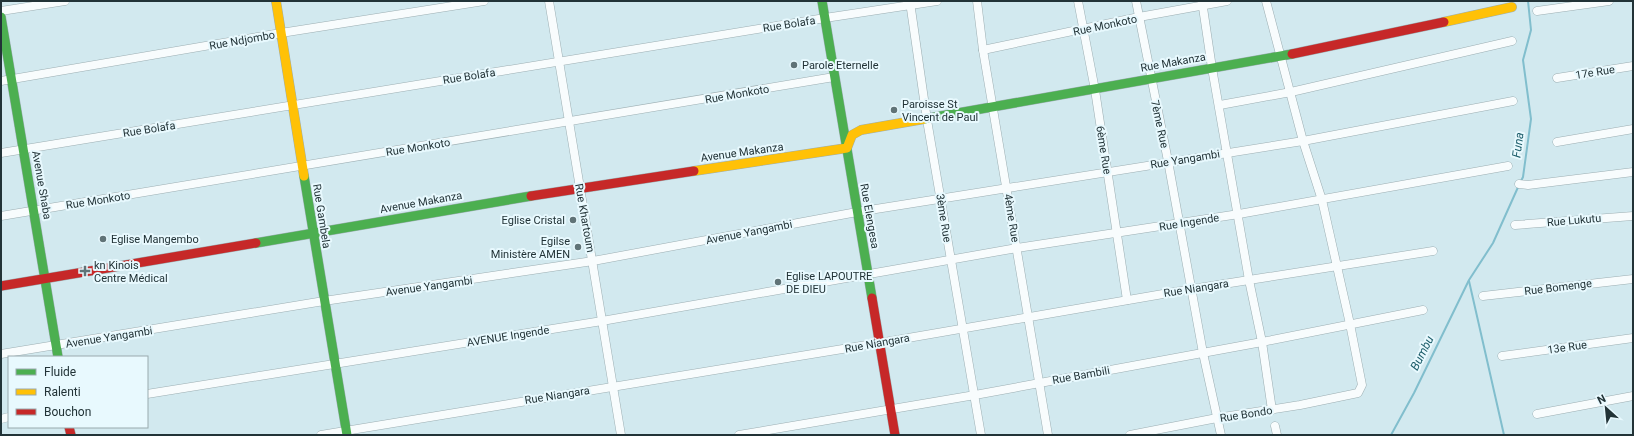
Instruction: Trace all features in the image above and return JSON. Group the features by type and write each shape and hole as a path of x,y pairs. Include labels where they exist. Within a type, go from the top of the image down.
{"street":[{"path":"1,11 65,1"},
{"name":"Rue Gambela","path":"276,1 312,232 347,433"},
{"name":"Rue Ndjombo","path":"1,81 281,33 484,1"},
{"name":"Rue Khartoum","path":"550,1 621,435"},
{"name":"Rue Elengesa","path":"822,1 895,435"},
{"name":"Rue Bolafa","path":"1,153 911,3 937,1"},
{"name":"4ème Rue","path":"977,1 983,50 1048,435"},
{"name":"6ème Rue","path":"1078,1 1095,90 1127,300"},
{"name":"7ème Rue","path":"1136,1 1220,435"},
{"name":"Rue Monkoto","path":"983,50 1202,3 1227,1"},
{"path":"1266,1 1304,141 1322,200 1350,324"},
{"path":"1537,11 1609,1"},
{"name":"3ème Rue","path":"911,3 927,120 981,435"},
{"path":"1202,3 1249,280 1262,342 1272,410"},
{"name":"Rue Makanza","path":"847,148 852,135 861,130 927,120 1095,90 1151,78 1282,56 1512,7"},
{"name":"Avenue Shaba","path":"1,17 58,356"},
{"path":"1220,105 1291,92 1512,41"},
{"name":"17e Rue","path":"1557,78 1633,66"},
{"name":"Rue Monkoto","path":"1,216 569,123 834,77"},
{"name":"Rue Yangambi","path":"857,212 1168,161 1304,141 1513,101"},
{"path":"1557,142 1633,129"},
{"name":"Avenue Makanza","path":"1,286 312,232 580,188 847,148"},
{"name":"Rue Ingende","path":"868,275 1017,248 1180,224 1322,200 1508,166"},
{"path":"1519,184 1528,185 1633,172"},
{"name":"Avenue Yangambi","path":"1,354 324,302 593,261 857,212"},
{"name":"Rue Lukutu","path":"1515,225 1633,216"},
{"name":"Rue Niangara","path":"320,435 347,433 613,386 879,343 1336,265 1433,251"},
{"name":"AVENUE Ingende","path":"148,394 602,321 868,275"},
{"name":"Rue Bomenge","path":"1483,296 1633,279"},
{"name":"Rue Bambili","path":"739,435 975,396 1423,310"},
{"name":"Rue Bondo","path":"1130,435 1358,393 1361,390 1362,385 1350,324"},
{"name":"13e Rue","path":"1502,356 1633,338"},
{"path":"1537,414 1633,396"},
{"path":"1275,426 1276,435"}],"waterway":[{"name":"Funa","path":"1521,181 1523,177 1531,119 1523,60 1531,30 1528,1"},
{"name":"Bumbu","path":"1391,435 1414,393 1469,280 1493,243 1519,185"},
{"path":"1469,281 1504,435"}],"traffic: fast":[{"path":"822,1 872,298"},
{"path":"1,17 58,356"},
{"path":"924,119 1292,54"},
{"path":"304,176 347,435"},
{"path":"256,243 531,196"}],"traffic: slow":[{"path":"276,1 304,176"},
{"path":"1444,22 1512,7"},
{"path":"694,171 847,148 852,135 861,130 924,119"}],"traffic: jam":[{"path":"1292,54 1444,22"},
{"path":"531,196 694,171"},
{"path":"1,286 256,243"},
{"path":"872,298 895,435"},
{"path":"69,428 71,435"}],"place":[{"name":"Parole Eternelle","path":"794,65"},
{"name":"Paroisse St Vincent de Paul","path":"894,110"},
{"name":"Eglise Cristal","path":"573,220"},
{"name":"Eglise Mangembo","path":"103,239"},
{"name":"Egilse Ministère AMEN","path":"578,247"},
{"name":"kn Kinois Centre Médical","path":"85,271"},
{"name":"Eglise LAPOUTRE DE DIEU","path":"778,282"}]}
